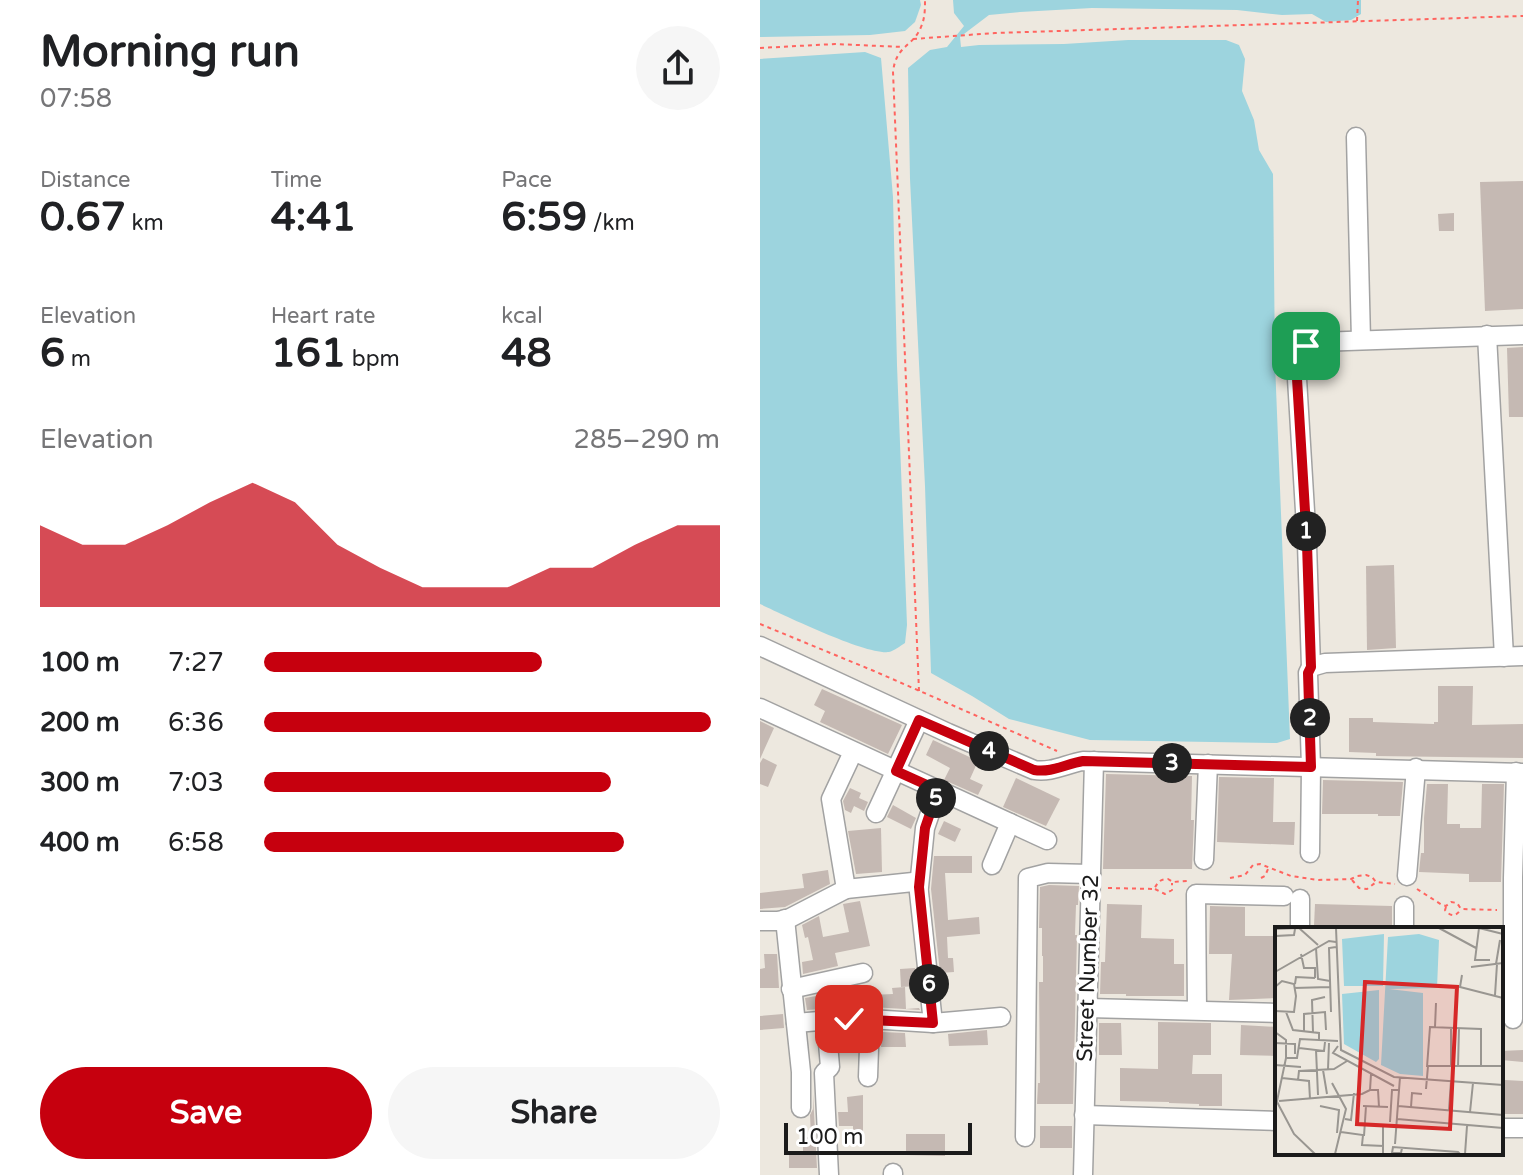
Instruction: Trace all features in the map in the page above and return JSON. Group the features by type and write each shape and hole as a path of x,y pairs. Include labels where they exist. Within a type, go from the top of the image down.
{"street":[{"path":"1356,137 1361,340"},
{"path":"1487,335 1504,657"},
{"path":"1310,853 1308,673 1311,667 1298,354 1306,346 1318,342 1523,335"},
{"path":"760,646 1034,770 1052,771 1092,761 1520,772 1513,878 1512,1019"},
{"path":"1311,667 1325,663 1523,656"},
{"path":"760,708 1047,840"},
{"path":"876,813 919,720"},
{"path":"846,889 831,799 853,752"},
{"name":"Street Number 32","path":"1083,1175 1092,761"},
{"path":"1204,860 1208,764"},
{"path":"1407,876 1416,768"},
{"path":"933,1023 919,887 925,828 938,790"},
{"path":"992,865 1010,823"},
{"path":"1025,1137 1028,878 1048,873 1091,874"},
{"path":"760,921 785,919 846,889 913,882 917,882 919,887"},
{"path":"1197,1010 1196,894 1292,897 1300,927"},
{"path":"1404,906 1404,927"},
{"path":"785,919 801,1108"},
{"path":"791,989 863,973"},
{"path":"1088,1008 1275,1013"},
{"path":"796,1023 870,1019 933,1023 1001,1017"},
{"path":"826,1019 830,1067 824,1073 829,1175"},
{"path":"868,1077 870,1019"},
{"path":"1084,1115 1275,1121"}],"path":[{"path":"919,691 893,72 894,63 903,47 913,39 923,23 925,0"},
{"path":"1357,22 1358,0"},
{"path":"913,39 1523,16"},
{"path":"760,48 835,44 903,47"},
{"path":"760,624 1092,761"},
{"path":"1258,880 1265,876 1268,869"},
{"path":"1245,875 1250,878"},
{"path":"1351,879 1359,888 1367,889 1376,882"},
{"path":"1154,889 1165,894 1172,890 1173,882"},
{"path":"1446,906 1445,910 1453,916 1461,909"}],"water":[{"path":"760,0 920,0 921,5 915,22 905,31 870,35 760,37"},
{"path":"953,0 1361,0 1361,14 1351,20 1326,22 1312,14 1282,15 1237,10 1092,8 1020,12 989,15 960,37 961,47 1128,40 1226,40 1239,45 1245,59 1242,91 1254,120 1259,150 1273,174 1275,363 1290,739 1277,743 1090,740 1009,719 931,673 908,68 930,50 947,47 964,26 954,13"},
{"path":"865,52 881,58 893,197 907,625 905,643 889,652 844,641 760,604 760,59"}],"building":[{"path":"1523,181 1523,309 1485,311 1480,182"},
{"path":"1454,213 1454,231 1439,231 1438,214"},
{"path":"1523,347 1523,417 1509,417 1507,348"},
{"path":"1394,565 1396,648 1367,650 1366,566"},
{"path":"1438,686 1473,686 1472,725 1523,724 1523,758 1376,756 1376,753 1349,752 1349,718 1373,718 1373,722 1438,722"},
{"path":"822,689 902,725 888,754 820,722 825,711 814,705"},
{"path":"760,721 774,728 760,759"},
{"path":"933,740 978,761 970,779 983,785 978,795 944,780 950,768 926,755"},
{"path":"763,758 777,765 768,787 760,784 760,763"},
{"path":"1106,774 1192,776 1192,869 1103,869"},
{"path":"1219,777 1274,778 1273,822 1295,822 1294,845 1217,842"},
{"path":"1016,778 1060,799 1046,826 1003,807"},
{"path":"1323,780 1403,782 1400,816 1322,814"},
{"path":"1427,784 1448,784 1447,824 1460,824 1460,828 1481,828 1482,784 1504,784 1501,882 1469,882 1469,874 1419,872 1421,853 1424,853"},
{"path":"850,788 861,793 859,798 868,802 864,811 854,806 851,813 845,810 843,801"},
{"path":"893,805 916,818 911,829 887,817"},
{"path":"944,821 961,829 955,842 938,834"},
{"path":"881,828 882,872 856,874 848,831"},
{"path":"934,856 972,856 972,873 945,873 948,920 979,917 980,934 947,937 948,958 953,958 954,972 940,973 931,889"},
{"path":"828,870 830,884 785,907 760,909 760,893 804,888 802,874"},
{"path":"1079,886 1075,935 1073,1104 1037,1104 1040,1083 1039,982 1043,982 1040,887"},
{"path":"860,901 870,946 835,953 838,966 803,974 802,962 813,960 802,925 819,916 823,937 849,932 843,904"},
{"path":"1107,904 1142,905 1141,938 1174,939 1174,964 1184,964 1184,996 1100,994 1101,962 1105,962"},
{"path":"1315,904 1392,906 1392,927 1314,926"},
{"path":"1210,906 1245,907 1245,936 1275,936 1275,998 1229,1000 1232,954 1209,954"},
{"path":"764,954 777,954 779,988 760,988 760,969 765,968"},
{"path":"915,968 917,986 901,987 900,969"},
{"path":"905,987 906,1009 920,1010 872,1007 871,995 893,994 892,988"},
{"path":"816,996 817,999 834,997 834,1008 807,1010 805,998"},
{"path":"783,1014 784,1028 760,1030 760,1016"},
{"path":"1158,1022 1211,1023 1211,1055 1193,1055 1192,1074 1222,1074 1222,1106 1120,1101 1120,1068 1158,1069"},
{"path":"1099,1023 1121,1023 1122,1055 1099,1055"},
{"path":"1241,1025 1275,1027 1275,1056 1240,1055"},
{"path":"987,1030 988,1045 949,1046 948,1034"},
{"path":"882,1032 905,1033 906,1047 881,1047"},
{"path":"1523,1050 1523,1062 1503,1060 1503,1051"},
{"path":"1505,1080 1523,1081 1523,1114 1505,1114"},
{"path":"813,1094 817,1168 789,1168 789,1153 803,1153 803,1137 811,1137"},
{"path":"863,1095 863,1133 853,1133 853,1126 839,1126 838,1112 848,1112 847,1097"},
{"path":"1040,1126 1072,1126 1072,1148 1040,1148"},
{"path":"906,1134 945,1134 945,1156 906,1155"}],"route":[{"path":"849,1019 933,1023 919,887 925,828 938,790 896,771 919,720 1040,771 1052,771 1083,761 1311,767 1307,544 1296,362 1298,354 1306,346"}]}
